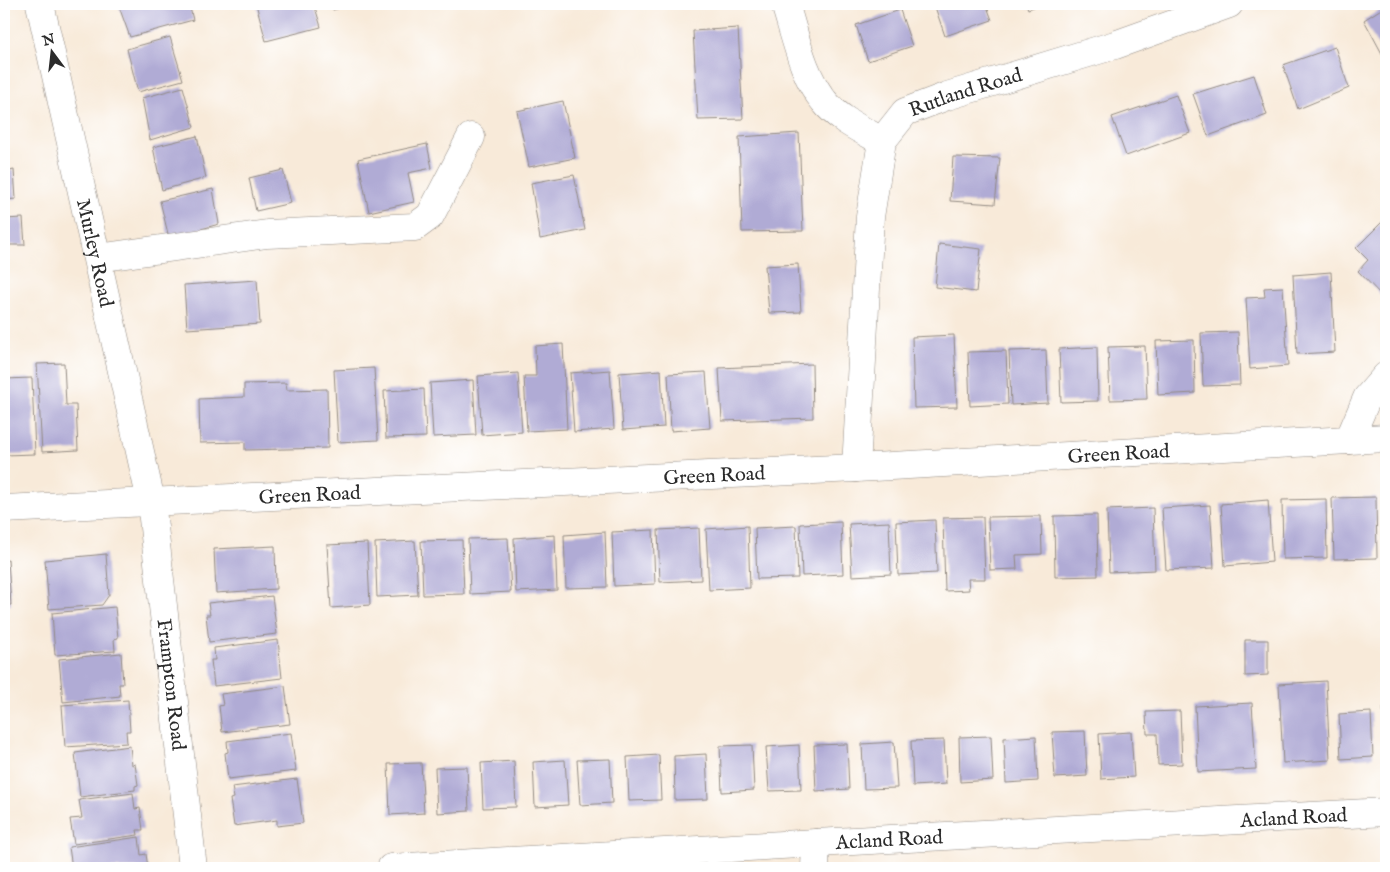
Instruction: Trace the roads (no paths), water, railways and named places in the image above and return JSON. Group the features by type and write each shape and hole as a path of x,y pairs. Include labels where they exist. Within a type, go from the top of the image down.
{"street":[{"name":"Murley Road","path":"40,4 151,501"},
{"path":"785,4 806,71 824,102 846,121 882,141"},
{"name":"Rutland Road","path":"856,468 870,217 882,141 905,112 947,96 1115,45 1229,4"},
{"path":"98,258 267,234 415,227 430,216 471,137"},
{"path":"1349,440 1368,398 1386,376"},
{"name":"Green Road","path":"4,509 856,468 1386,438"},
{"name":"Frampton Road","path":"151,501 193,868"},
{"name":"Acland Road","path":"391,868 816,856 1386,812"}]}
